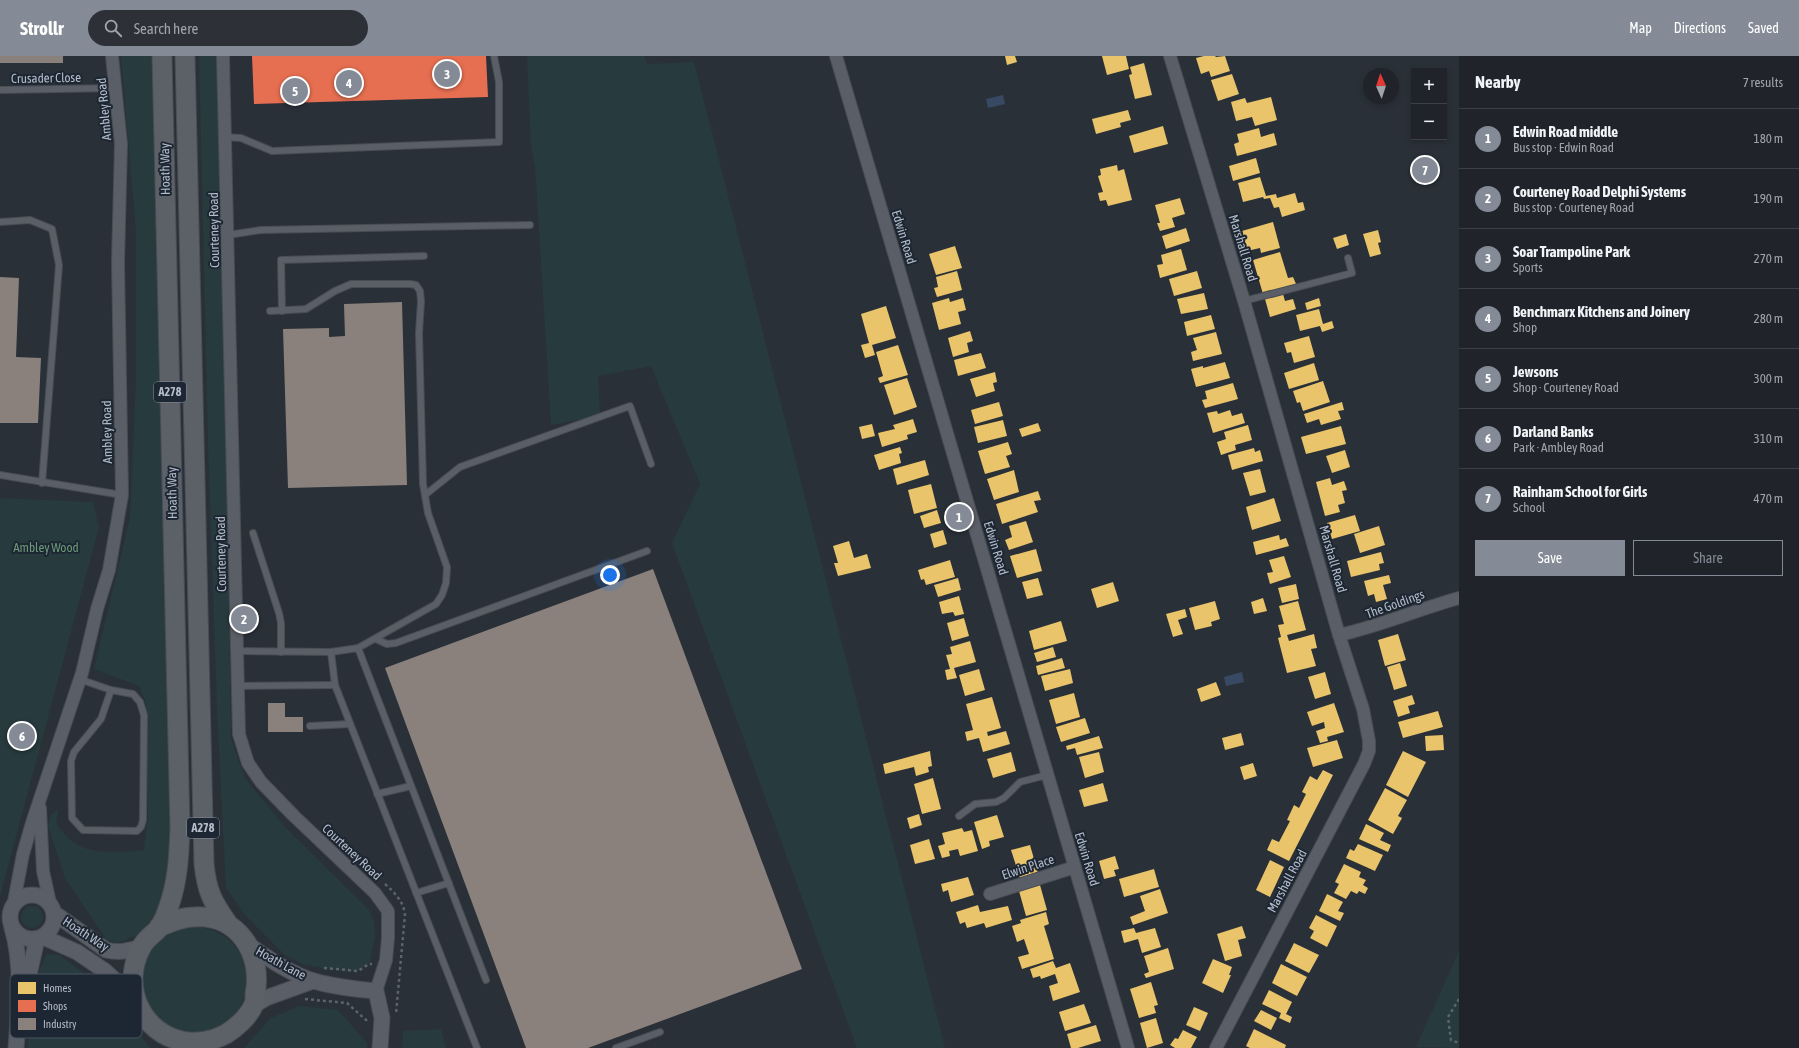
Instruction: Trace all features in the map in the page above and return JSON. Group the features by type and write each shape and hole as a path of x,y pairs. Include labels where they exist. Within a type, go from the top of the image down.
{"main road":[{"name":"Hoath Way","path":"160,927 176,886 179,860 180,828 162,56"},
{"name":"Hoath Way","path":"185,56 204,864 206,884 209,894 228,924"},
{"path":"133,974 136,959 147,938 160,927 175,920 194,917 211,918 228,924 249,945 255,960 257,984 253,1006 244,1019 233,1029 220,1037 194,1042 171,1038 160,1032 147,1020 142,1012"},
{"path":"223,1048 233,1029"},
{"path":"160,1032 168,1048"}],"street":[{"name":"Ambley Road","path":"13,907 23,854 79,679 109,570 122,495 118,262 121,144 112,56"},
{"name":"Courteney Road","path":"223,56 239,734 251,770 269,792 375,893 388,911 386,960 376,991"},
{"name":"Edwin Road","path":"836,56 1128,1048"},
{"name":"Marshall Road","path":"1170,56 1244,301 1362,709 1368,731 1369,751 1364,764 1216,1048"},
{"name":"The Goldings","path":"1340,636 1364,630 1434,605 1459,598"},
{"path":"10,922 15,931 22,937 28,939 40,938 49,932 54,922 43,871 40,797"},
{"name":"Elwin Place","path":"990,894 1075,867"},
{"path":"19,974 19,960 16,941 10,922 10,915 13,907 21,898 35,895 43,898 52,908"},
{"name":"Hoath Way","path":"52,908 106,950 115,952 141,947"},
{"path":"31,974 40,938"},
{"name":"Hoath Way","path":"40,938 77,952 108,974"},
{"name":"Hoath Lane","path":"249,945 268,958 313,981 347,988 376,991"},
{"name":"Hoath Lane","path":"253,1006 266,998 313,981"},
{"path":"376,991 382,1018 380,1048"},
{"path":"16,1048 17,1038"}],"lane":[{"path":"225,137 241,138 272,151 499,142 499,82 494,56"},
{"name":"Crusader Close","path":"0,90 116,88"},
{"path":"0,222 30,220 52,229 59,265 42,483"},
{"path":"228,235 261,230 530,225"},
{"path":"282,311 281,260 424,256"},
{"path":"1244,301 1352,273 1348,258"},
{"path":"238,651 331,652 358,648 436,604 442,595 446,583 447,567 428,513 423,478 420,291 416,285 410,284 351,284 335,291 306,309 270,311"},
{"path":"425,495 460,467 630,406 651,464"},
{"path":"0,475 122,495"},
{"path":"252,533 279,613 281,623 281,652"},
{"path":"376,639 387,644 396,643 647,551"},
{"path":"358,648 486,980"},
{"path":"331,652 335,685 477,1048"},
{"path":"79,679 111,690 133,694 140,702 144,715 143,820 141,827 137,831 83,830 72,818 71,761 74,752 101,719 111,690"},
{"path":"238,686 335,685"},
{"path":"310,726 350,724"},
{"path":"959,816 975,804 996,802 1004,798 1020,782 1047,775"},
{"path":"378,794 411,786"},
{"path":"416,893 449,883"},
{"path":"616,1048 660,1032"}],"path":[{"path":"384,884 396,894 403,906 405,914 396,1017"},
{"path":"320,968 358,972 369,964"},
{"path":"300,998 347,1003 366,1020"},
{"path":"1459,998 1448,1017 1451,1040 1459,1043"}],"green space":[{"path":"121,56 154,56 172,847 166,882 154,914 148,924 140,932 118,943 107,940 65,878 48,826 51,815 58,809 58,826 79,846 100,852 144,850 148,818 146,703 139,686 94,669 130,518 136,380 136,232"},
{"path":"199,56 217,56 226,425 231,739 245,778 285,827 368,909 374,921 375,937 370,962 359,970 350,972 305,965 285,955 246,916 226,888 217,709 208,443"},
{"path":"527,56 644,56 647,64 694,62 945,1048 857,1048 672,543 700,484 651,366 598,376 600,416 551,425 535,166 531,147"},
{"name":"Ambley Wood","path":"0,498 93,502 99,527 0,896"},
{"path":"32,906 40,909 43,917 40,925 32,928 24,925 21,917 24,909"},
{"path":"184,928 204,928 223,936 238,951 246,970 246,990 238,1009 223,1024 204,1032 184,1032 165,1024 150,1009 142,990 142,970 150,951 165,936"},
{"path":"1459,951 1459,1048 1416,1047"},
{"path":"47,954 59,955 84,974 38,974"},
{"path":"299,1006 338,1010 367,1043 367,1048 244,1048 271,1018"},
{"path":"441,1029 446,1048 402,1048 403,1031"},
{"path":"29,1038 142,1038 150,1048 28,1048"}],"water":[{"path":"1003,95 1005,104 988,108 986,99"},
{"path":"1242,672 1244,682 1226,686 1224,677"}],"building: Homes":[{"path":"1005,56 1015,56 1017,62 1007,65"},
{"path":"1102,56 1126,56 1129,69 1107,75"},
{"path":"1204,56 1225,56 1230,71 1211,77 1209,71 1201,74 1196,58"},
{"path":"1144,63 1152,95 1135,99 1129,75 1132,74 1130,67"},
{"path":"1232,74 1239,94 1218,101 1211,80"},
{"path":"1271,97 1277,120 1255,126 1252,117 1236,121 1231,102 1245,98 1247,103"},
{"path":"1128,110 1131,120 1120,123 1121,127 1096,134 1092,119"},
{"path":"1163,126 1168,144 1134,153 1129,136"},
{"path":"1259,128 1261,137 1274,133 1277,145 1237,156 1234,144 1239,142 1237,134"},
{"path":"1256,158 1260,173 1233,181 1229,166"},
{"path":"1117,165 1118,171 1124,169 1132,200 1108,206 1106,200 1100,201 1098,193 1103,192 1098,176 1101,175 1100,169"},
{"path":"1260,177 1266,196 1276,194 1277,198 1295,193 1298,203 1303,202 1305,210 1282,217 1279,207 1274,208 1270,198 1264,199 1263,197 1243,202 1238,183"},
{"path":"1180,198 1185,214 1172,218 1175,227 1160,231 1157,223 1160,223 1155,205"},
{"path":"1273,222 1280,248 1261,253 1260,248 1247,251 1242,231"},
{"path":"1186,228 1190,241 1166,249 1162,236"},
{"path":"1378,230 1381,242 1378,243 1381,254 1370,257 1363,234"},
{"path":"1346,234 1349,245 1337,249 1333,238"},
{"path":"955,246 962,268 936,275 929,254"},
{"path":"1181,249 1187,270 1160,278 1157,265 1163,264 1161,255"},
{"path":"1280,252 1288,278 1293,277 1296,284 1263,294 1253,260"},
{"path":"957,271 962,290 937,297 934,288 938,287 936,277"},
{"path":"1197,271 1202,288 1174,296 1169,279"},
{"path":"1204,293 1208,309 1181,314 1177,299"},
{"path":"1283,294 1285,301 1293,299 1296,309 1270,317 1265,299"},
{"path":"949,298 950,302 963,298 966,310 958,312 961,324 939,330 932,303"},
{"path":"1319,298 1321,306 1307,310 1305,303"},
{"path":"886,306 896,338 872,345 875,355 865,358 861,345 869,343 861,314"},
{"path":"1319,309 1323,324 1332,321 1334,328 1322,332 1320,326 1300,331 1296,315"},
{"path":"1211,315 1215,329 1187,336 1184,322"},
{"path":"970,331 973,341 967,343 969,352 953,357 948,338"},
{"path":"1216,332 1222,354 1193,361 1191,352 1197,350 1193,338"},
{"path":"1309,336 1315,357 1294,363 1291,352 1287,353 1284,343"},
{"path":"898,345 908,375 880,383 878,378 883,376 876,352"},
{"path":"981,353 986,368 958,376 954,360"},
{"path":"1225,362 1230,378 1196,387 1191,369 1203,366 1203,368"},
{"path":"1314,363 1319,380 1289,389 1284,373"},
{"path":"995,372 997,382 993,383 995,391 976,397 970,379"},
{"path":"907,378 917,407 894,415 884,385"},
{"path":"1323,381 1330,402 1303,411 1300,402 1297,403 1293,391"},
{"path":"1233,383 1238,399 1205,408 1202,400 1207,399 1205,391"},
{"path":"999,402 1003,416 975,424 971,410"},
{"path":"1342,402 1344,410 1338,411 1341,419 1321,425 1319,419 1307,423 1304,414"},
{"path":"1230,410 1232,416 1242,413 1245,423 1213,433 1207,413 1217,411 1218,414"},
{"path":"913,419 917,432 907,435 908,439 882,447 878,433 895,429 893,425"},
{"path":"1003,420 1007,436 978,443 974,427"},
{"path":"1038,423 1041,431 1022,437 1019,429"},
{"path":"872,424 875,436 862,439 859,427"},
{"path":"1248,425 1252,440 1235,445 1236,450 1221,455 1217,442 1226,439 1224,432"},
{"path":"1341,426 1346,444 1306,454 1301,437"},
{"path":"1008,442 1012,454 1006,456 1010,467 985,474 978,451"},
{"path":"900,447 902,453 899,454 901,463 879,470 874,455"},
{"path":"1254,448 1255,452 1260,450 1263,461 1232,470 1228,455"},
{"path":"1345,450 1350,467 1332,473 1326,456"},
{"path":"925,460 929,475 897,485 893,469"},
{"path":"1260,469 1266,492 1250,496 1243,473"},
{"path":"1014,470 1019,492 994,500 987,479"},
{"path":"1330,478 1332,485 1344,481 1347,490 1342,491 1345,503 1338,505 1340,512 1325,516 1316,482"},
{"path":"931,484 937,508 914,514 908,490"},
{"path":"1038,491 1041,500 1034,501 1038,512 1002,524 996,504"},
{"path":"1274,498 1281,521 1252,530 1246,507"},
{"path":"937,510 941,523 924,528 920,516"},
{"path":"1355,515 1360,531 1332,539 1327,523"},
{"path":"1026,521 1033,542 1009,550 1005,540 1012,537 1009,526"},
{"path":"1379,526 1385,545 1360,553 1354,534"},
{"path":"943,530 947,544 934,548 930,534"},
{"path":"1279,535 1280,540 1286,538 1289,546 1256,555 1253,542"},
{"path":"849,541 854,558 867,554 871,568 838,576 834,563 838,563 833,546"},
{"path":"1036,549 1042,571 1017,578 1010,556"},
{"path":"1381,552 1384,563 1379,564 1380,570 1351,577 1347,561"},
{"path":"1284,556 1291,577 1270,584 1267,573 1273,572 1269,560"},
{"path":"950,560 955,577 926,585 924,579 921,580 918,570"},
{"path":"1389,575 1391,583 1383,585 1387,599 1376,602 1374,594 1368,596 1364,581"},
{"path":"958,578 961,590 938,597 934,585"},
{"path":"1038,578 1043,595 1027,599 1022,582"},
{"path":"1113,582 1119,601 1097,608 1091,589"},
{"path":"1296,584 1299,599 1282,603 1278,588"},
{"path":"959,596 964,614 955,616 953,612 942,614 939,602"},
{"path":"1263,598 1267,611 1254,614 1251,602"},
{"path":"1215,601 1220,619 1211,622 1212,626 1195,630 1189,608"},
{"path":"1298,601 1306,630 1287,635 1289,641 1314,634 1317,648 1311,649 1316,666 1287,673 1278,638 1281,637 1278,625 1284,624 1279,606"},
{"path":"1185,609 1187,617 1178,620 1183,634 1173,637 1166,614"},
{"path":"964,618 969,636 952,641 947,623"},
{"path":"1061,621 1067,641 1034,650 1029,631"},
{"path":"1398,634 1406,660 1385,666 1378,640"},
{"path":"970,641 976,662 954,668 957,678 947,680 945,670 950,669 946,655 952,654 950,647"},
{"path":"1053,647 1056,657 1037,662 1034,653"},
{"path":"1062,658 1065,668 1038,675 1036,666"},
{"path":"1400,663 1407,686 1394,690 1387,667"},
{"path":"979,669 985,690 965,696 959,675"},
{"path":"1070,669 1073,683 1045,691 1041,676"},
{"path":"1325,672 1331,694 1315,699 1308,677"},
{"path":"1216,682 1221,695 1201,702 1197,689"},
{"path":"1074,693 1080,717 1056,724 1049,700"},
{"path":"1412,695 1415,704 1408,706 1410,713 1398,717 1393,701"},
{"path":"992,697 1001,728 987,732 988,736 1006,731 1010,744 983,752 979,738 967,741 965,732 973,730 966,704"},
{"path":"1334,703 1344,732 1327,737 1328,741 1320,743 1316,731 1325,728 1324,722 1312,726 1307,712"},
{"path":"1438,711 1443,727 1403,738 1398,722"},
{"path":"1085,718 1090,733 1061,742 1056,727"},
{"path":"1241,733 1244,745 1225,750 1222,738"},
{"path":"1443,735 1444,750 1426,751 1425,736"},
{"path":"1099,736 1103,748 1077,755 1075,748 1067,750 1066,746"},
{"path":"1337,740 1343,758 1313,767 1307,748"},
{"path":"930,751 932,766 928,767 929,772 916,776 914,767 885,774 883,764"},
{"path":"1403,751 1426,762 1408,797 1386,785"},
{"path":"1011,752 1016,771 993,778 987,759"},
{"path":"1099,752 1104,772 1085,778 1079,757"},
{"path":"1253,763 1257,776 1244,780 1240,767"},
{"path":"1323,770 1333,775 1289,861 1267,850 1272,839 1279,842 1290,821 1287,820 1294,805 1299,808 1306,794 1302,792 1310,776 1317,780"},
{"path":"933,778 941,809 922,814 914,784"},
{"path":"1103,783 1108,801 1084,807 1079,790"},
{"path":"1385,788 1407,800 1398,816 1402,818 1393,834 1368,820"},
{"path":"919,814 922,825 910,829 907,818"},
{"path":"997,815 1004,837 989,841 990,846 982,849 974,822"},
{"path":"1366,824 1384,833 1380,840 1391,845 1388,852 1359,839"},
{"path":"962,828 964,832 972,830 978,851 960,856 958,849 949,851 950,856 942,858 938,846 945,844 942,833"},
{"path":"929,839 935,859 915,864 910,845"},
{"path":"1358,844 1383,855 1375,871 1346,858 1350,849 1354,851"},
{"path":"1030,845 1038,873 1020,878 1011,850"},
{"path":"1115,856 1119,869 1114,870 1116,876 1104,879 1099,861"},
{"path":"1270,860 1284,867 1270,897 1256,890"},
{"path":"1344,864 1361,872 1359,877 1366,880 1363,885 1368,888 1365,894 1359,891 1357,894 1351,891 1346,899 1334,893 1339,884 1335,882"},
{"path":"1154,869 1159,887 1124,897 1119,879"},
{"path":"968,877 974,895 951,902 948,890 943,892 941,884"},
{"path":"1040,885 1047,910 1026,916 1019,891"},
{"path":"1160,889 1168,913 1133,925 1130,917 1145,911 1140,896"},
{"path":"1327,894 1343,902 1338,911 1344,913 1340,921 1319,911"},
{"path":"978,905 980,912 1008,906 1012,920 986,928 984,923 967,928 965,922 960,924 956,912"},
{"path":"1046,912 1049,924 1044,926 1054,959 1022,969 1018,957 1029,954 1024,939 1017,942 1012,926 1021,923 1020,920"},
{"path":"1316,915 1337,926 1327,947 1310,938 1314,931 1309,928"},
{"path":"1242,926 1246,938 1238,940 1242,956 1225,961 1217,934"},
{"path":"1134,928 1136,933 1155,928 1161,947 1142,953 1138,939 1124,943 1121,931"},
{"path":"1294,943 1319,955 1309,973 1285,961"},
{"path":"1168,948 1174,969 1146,978 1144,974 1149,972 1144,956"},
{"path":"1213,959 1232,967 1229,975 1231,975 1223,993 1202,983"},
{"path":"1053,961 1056,968 1070,963 1080,992 1053,1001 1049,986 1058,983 1055,974 1041,979 1040,976 1033,978 1030,969"},
{"path":"1281,964 1307,977 1297,996 1272,983"},
{"path":"1151,982 1158,1005 1154,1006 1156,1013 1139,1018 1130,989"},
{"path":"1269,990 1292,1002 1286,1014 1292,1017 1290,1023 1279,1018 1281,1013 1262,1004"},
{"path":"1084,1004 1091,1023 1065,1031 1059,1012"},
{"path":"1194,1007 1208,1013 1200,1031 1186,1025"},
{"path":"1261,1010 1277,1018 1271,1030 1254,1021"},
{"path":"1156,1018 1163,1043 1147,1048 1140,1023"},
{"path":"1096,1025 1101,1041 1078,1048 1071,1048 1067,1034"},
{"path":"1254,1029 1286,1045 1285,1048 1250,1048 1246,1046"},
{"path":"1183,1030 1197,1037 1191,1048 1175,1048 1170,1045 1175,1038 1178,1039"}],"building: Shops":[{"path":"252,56 486,56 488,97 254,104"}],"building: Industry":[{"path":"0,56 63,56 63,63 0,63"},
{"path":"0,277 19,278 16,357 41,358 38,423 0,423"},
{"path":"402,302 407,485 288,488 283,329 329,328 329,337 345,336 344,304"},
{"path":"653,569 802,969 588,1048 526,1048 385,668"},
{"path":"268,703 285,703 285,717 303,717 303,732 268,732"}],"place":[{"name":"Soar Trampoline Park","path":"447,74"},
{"name":"Benchmarx Kitchens and Joinery","path":"349,83"},
{"name":"Jewsons","path":"295,91"},
{"name":"Rainham School for Girls","path":"1425,170"},
{"name":"Edwin Road middle","path":"959,517"},
{"name":"Courteney Road Delphi Systems","path":"244,619"},
{"name":"Darland Banks","path":"22,736"}]}
